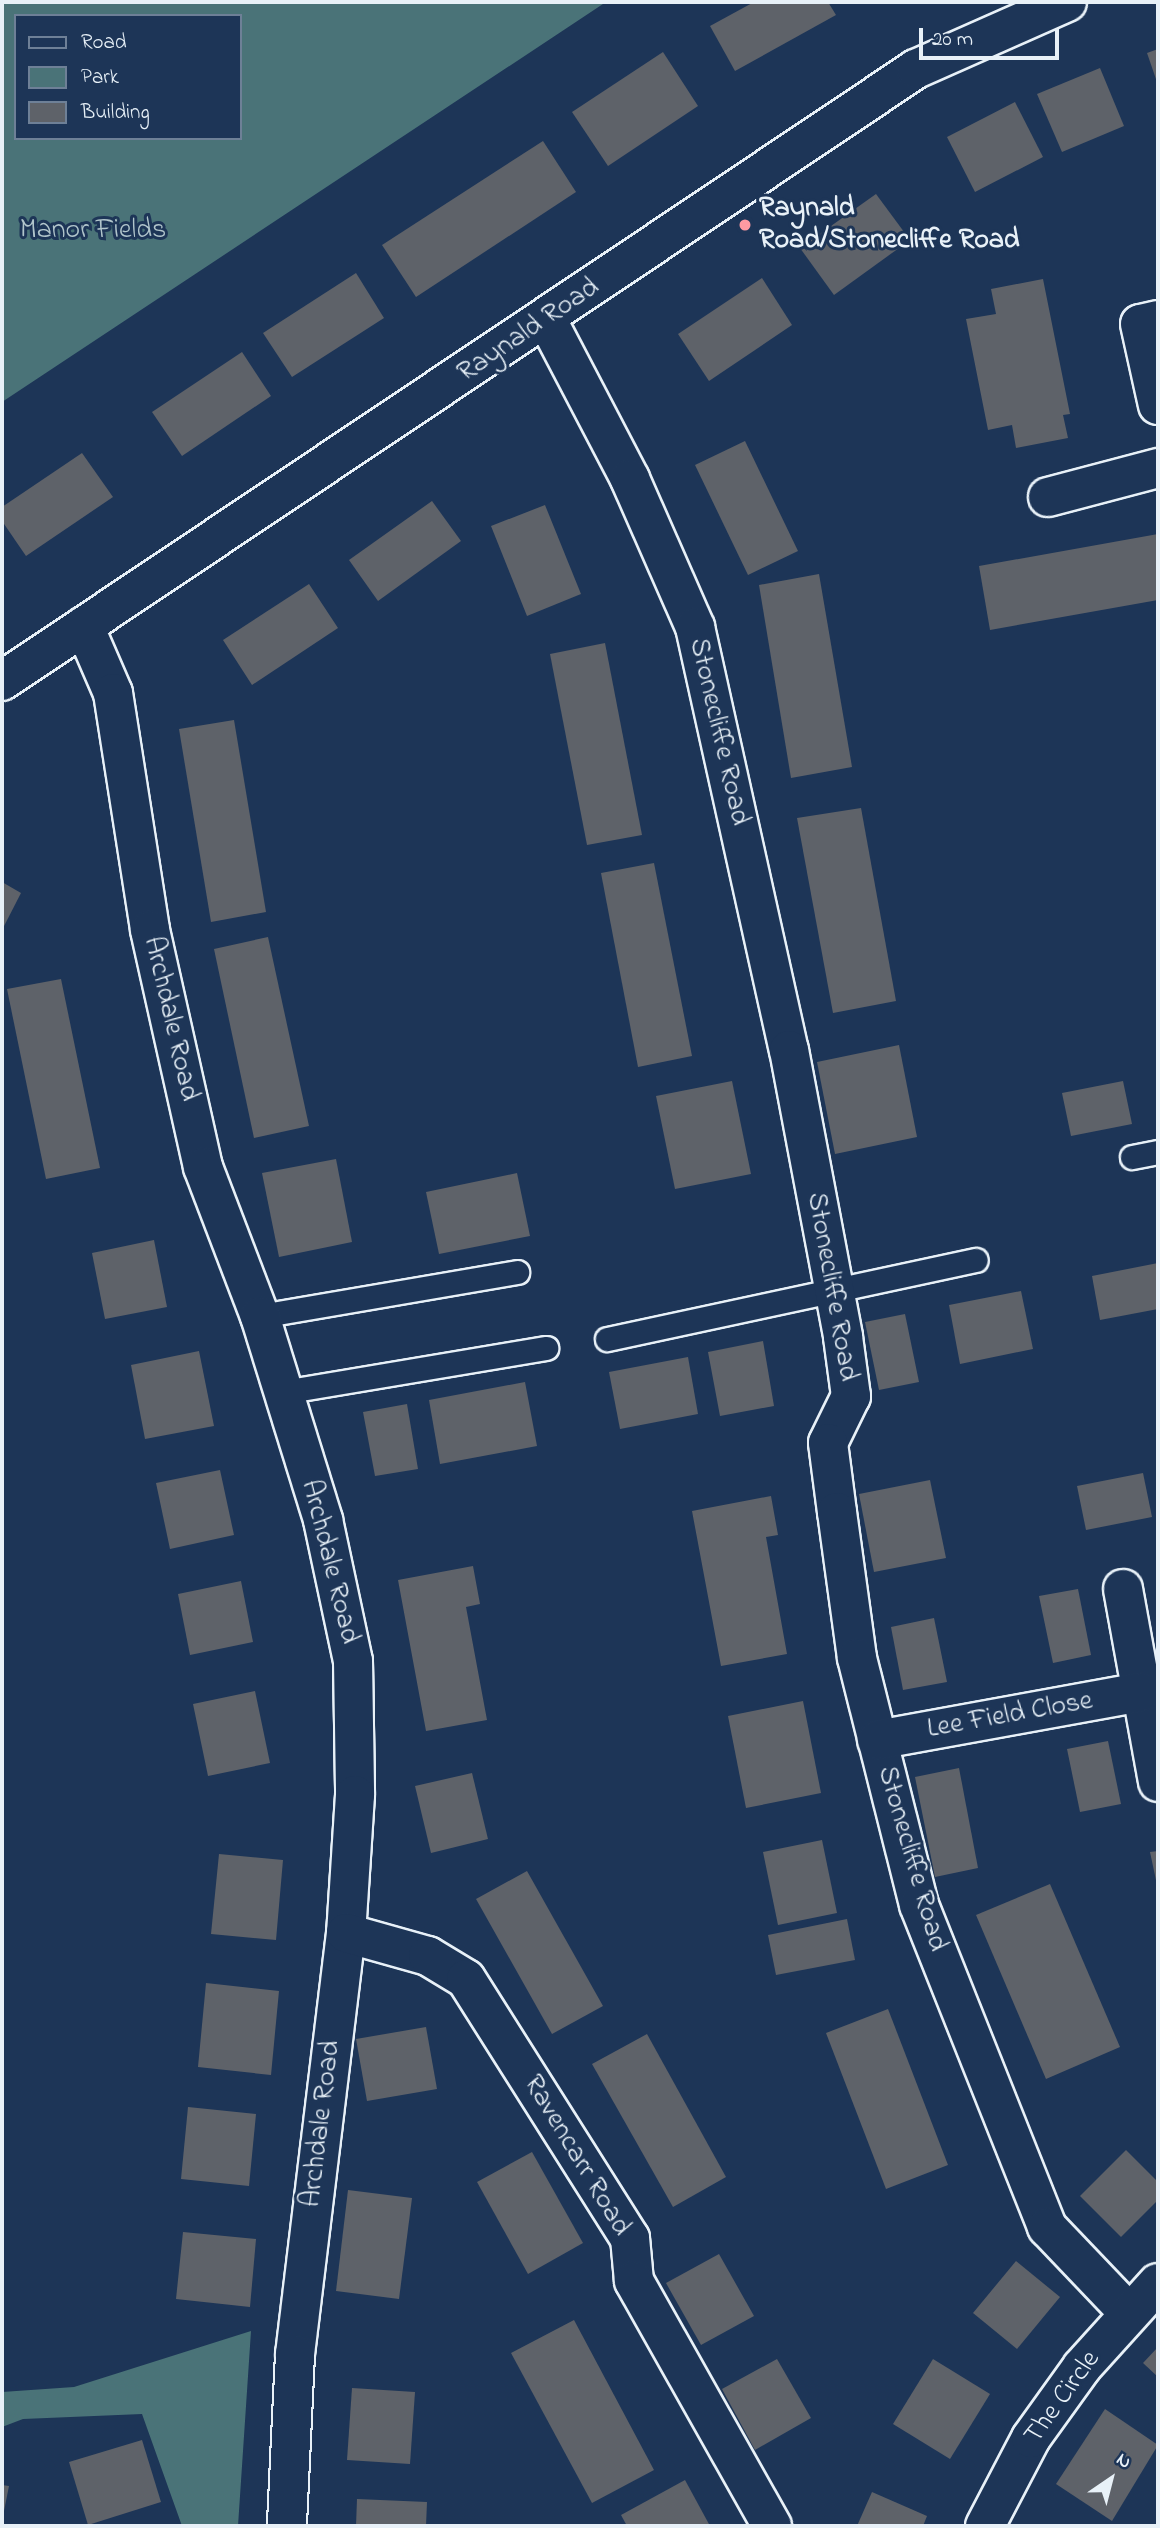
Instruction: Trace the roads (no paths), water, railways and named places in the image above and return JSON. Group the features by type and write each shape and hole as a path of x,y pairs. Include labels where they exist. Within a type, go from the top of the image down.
{"street":[{"name":"Raynald Road","path":"2,681 547,320 916,69 1067,2"},
{"name":"Stonecliffe Road","path":"547,320 630,479 695,627 789,1050 832,1287 851,1396 828,1443 857,1658 919,1905 1047,2227 1129,2312"},
{"path":"1158,320 1140,324 1158,405"},
{"path":"1048,498 1158,468"},
{"name":"Archdale Road","path":"84,626 113,693 150,930 203,1167 260,1316 323,1520 353,1661 355,1795 346,1933 295,2354 286,2526"},
{"path":"1123,1589 1158,1782"},
{"name":"Lee Field Close","path":"877,1740 1142,1692"},
{"name":"Ravencarr Road","path":"346,1933 428,1956 466,1979 630,2238 634,2281 772,2526"},
{"name":"The Circle","path":"985,2526 1031,2438 1129,2312 1158,2283"}],"lane":[{"path":"1132,1157 1158,1152"},
{"path":"607,1339 832,1287 976,1260"},
{"path":"260,1316 517,1272"},
{"path":"283,1392 546,1348"}],"place":[{"name":"Raynald Road/Stonecliffe Road","path":"745,225"}],"park label":[{"name":"Manor Fields","path":"93,231"}]}
